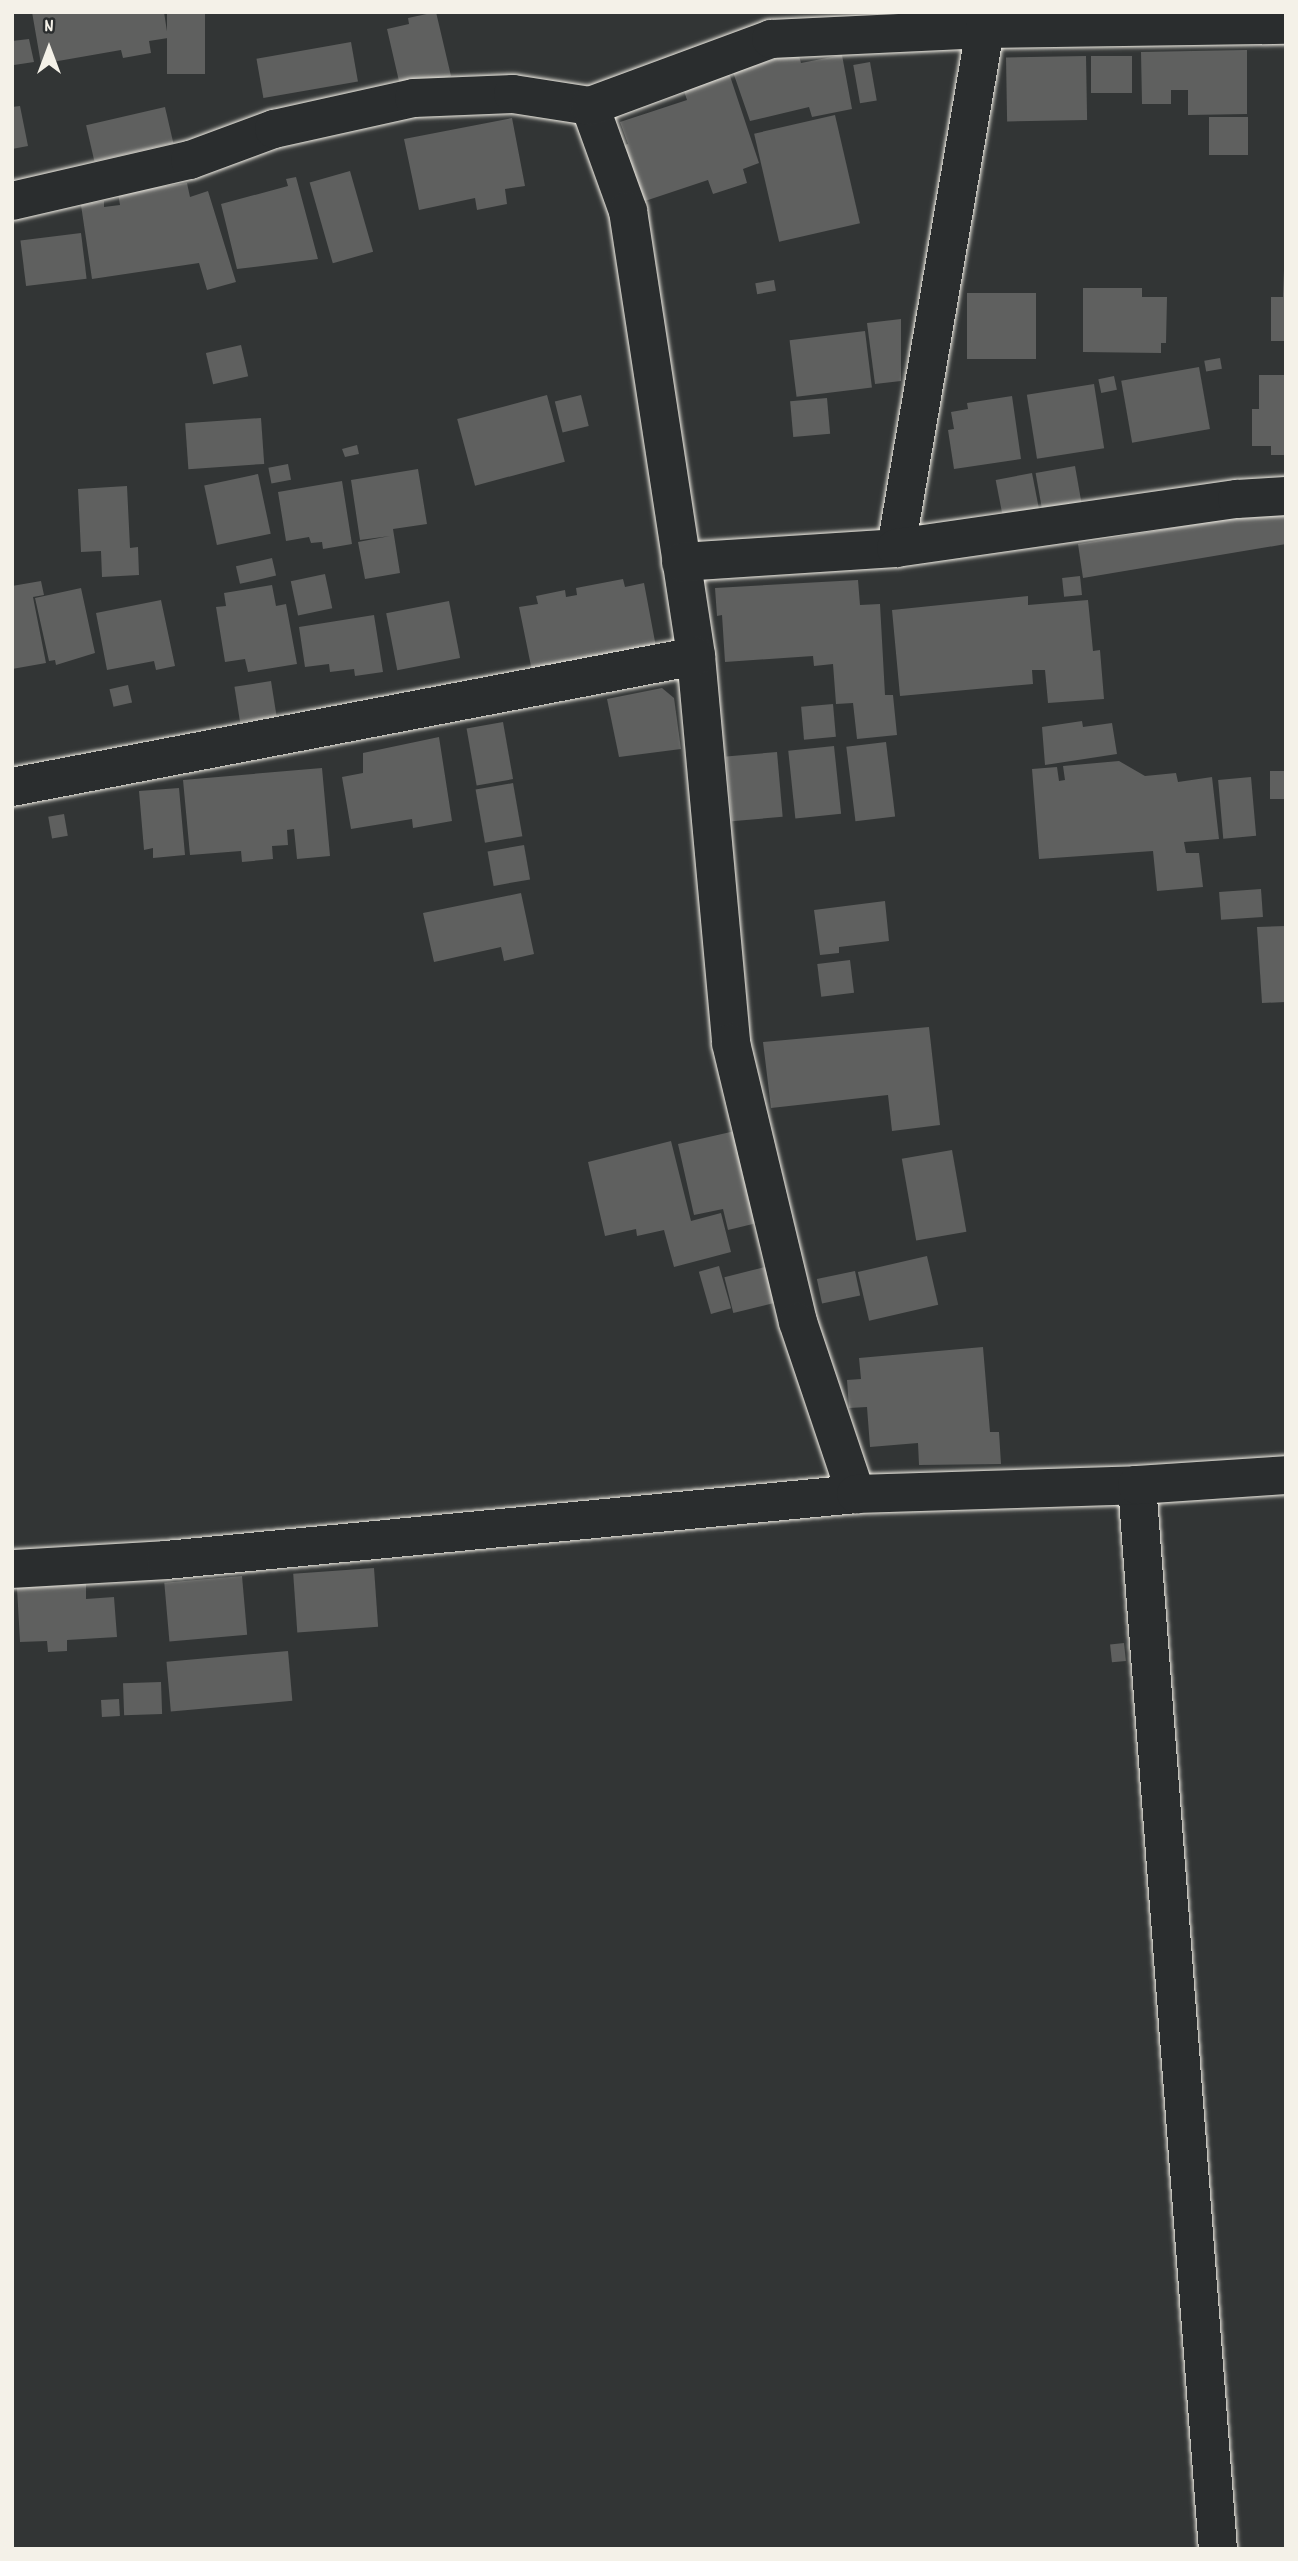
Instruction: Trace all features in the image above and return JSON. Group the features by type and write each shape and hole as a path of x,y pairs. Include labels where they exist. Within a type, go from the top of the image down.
{"street":[{"path":"896,548 987,21"},
{"path":"12,201 190,160 274,129 414,98 513,94 590,106 767,25 987,21 1286,25"},
{"path":"590,106 628,211 696,656 731,1043 798,1322 856,1494"},
{"path":"681,562 896,548 1237,499 1286,496"},
{"path":"12,787 696,656"},
{"path":"12,1569 166,1560 856,1494 1137,1485 1286,1475"},
{"path":"1137,1485 1218,2549"}],"building":[{"path":"32,12 164,12 168,38 149,41 151,53 123,58 121,50 41,64"},
{"path":"167,12 205,12 205,74 167,74"},
{"path":"436,12 451,76 401,90 387,29 409,24 408,18"},
{"path":"29,39 34,62 14,65 12,41"},
{"path":"351,42 358,81 263,98 256,59"},
{"path":"1247,50 1247,114 1188,115 1188,90 1171,90 1171,104 1142,104 1141,52"},
{"path":"798,52 801,63 842,55 852,109 812,117 809,107 750,121 733,72"},
{"path":"1086,56 1087,120 1007,121 1006,57"},
{"path":"1091,56 1132,56 1132,93 1091,93"},
{"path":"870,62 877,100 860,103 853,65"},
{"path":"729,73 759,163 743,169 747,183 713,194 708,180 639,203 620,146 628,144 620,122 687,100 683,88"},
{"path":"20,106 28,146 12,149 12,107"},
{"path":"165,107 173,143 94,161 86,125"},
{"path":"835,115 860,223 779,242 754,134"},
{"path":"1209,117 1248,117 1248,155 1209,155"},
{"path":"512,118 525,186 505,189 507,204 477,210 475,198 419,210 404,139"},
{"path":"350,171 373,252 333,263 310,183"},
{"path":"296,177 318,259 237,269 221,204 288,186 286,179"},
{"path":"187,183 190,197 208,191 236,282 207,290 199,263 92,279 81,205 104,201 104,207 120,205 118,193"},
{"path":"81,233 87,279 26,286 20,240"},
{"path":"1283,270 1286,341 1271,341 1271,297 1283,297"},
{"path":"774,280 776,291 757,294 755,283"},
{"path":"1083,288 1142,288 1142,297 1167,297 1166,343 1161,343 1161,353 1083,352"},
{"path":"967,293 1036,293 1036,359 967,359"},
{"path":"901,319 901,381 875,384 867,323"},
{"path":"865,331 872,388 797,397 790,340"},
{"path":"241,345 248,376 213,384 206,353"},
{"path":"1220,358 1222,369 1206,372 1204,361"},
{"path":"1199,367 1210,429 1132,443 1121,381"},
{"path":"1259,375 1286,375 1286,455 1271,455 1271,446 1252,446 1252,409 1259,409"},
{"path":"1114,376 1117,390 1101,393 1098,379"},
{"path":"1094,384 1104,448 1037,459 1027,395"},
{"path":"547,395 565,462 475,486 457,419"},
{"path":"581,395 589,426 563,433 555,402"},
{"path":"1012,396 1021,459 954,469 948,430 954,429 951,412 968,409 967,403"},
{"path":"827,398 830,434 793,437 790,401"},
{"path":"261,418 264,464 188,469 185,423"},
{"path":"357,445 359,454 345,457 342,449"},
{"path":"288,464 291,480 271,484 268,468"},
{"path":"1075,466 1082,506 1043,513 1036,473"},
{"path":"418,469 427,524 393,529 400,573 365,579 358,542 390,536 360,540 351,480"},
{"path":"1032,473 1039,510 1003,517 996,480"},
{"path":"258,474 271,534 217,545 204,485"},
{"path":"342,481 352,544 323,549 322,542 311,543 309,537 286,541 278,492"},
{"path":"127,486 130,548 138,547 139,575 102,577 101,551 81,552 78,489"},
{"path":"1286,515 1286,544 1083,578 1078,544 1219,520"},
{"path":"272,558 276,576 240,584 236,566"},
{"path":"325,574 332,608 298,616 291,581"},
{"path":"1080,576 1082,595 1064,597 1062,578"},
{"path":"623,579 625,587 644,583 656,647 532,671 519,607 538,604 536,596 565,590 566,597 577,595 576,588"},
{"path":"858,580 860,605 880,604 885,695 893,695 897,735 857,739 853,703 836,704 833,664 814,666 813,656 725,662 722,615 717,616 715,588"},
{"path":"41,581 44,595 33,597 46,663 12,669 12,586"},
{"path":"272,585 276,606 286,604 297,664 248,672 245,659 225,662 216,607 226,606 224,593"},
{"path":"81,588 95,653 56,665 55,660 49,661 35,598"},
{"path":"1028,596 1028,605 1088,600 1093,651 1100,650 1104,699 1048,703 1045,670 1032,670 1033,684 900,696 892,610"},
{"path":"161,600 175,666 156,670 154,661 107,670 96,613"},
{"path":"449,601 460,658 397,670 386,613"},
{"path":"374,615 383,672 355,676 354,669 330,672 329,664 305,667 299,627"},
{"path":"271,681 277,717 240,722 234,687"},
{"path":"128,685 132,703 114,707 109,689"},
{"path":"662,688 674,698 681,749 619,757 607,699"},
{"path":"833,704 836,737 804,740 801,707"},
{"path":"1082,721 1083,727 1112,723 1117,754 1045,765 1042,727"},
{"path":"503,722 513,779 477,786 467,728"},
{"path":"439,737 452,821 413,828 412,819 351,829 342,777 363,773 363,753"},
{"path":"886,742 895,816 855,821 846,747"},
{"path":"834,746 841,814 795,818 788,751"},
{"path":"777,752 783,817 732,821 726,756"},
{"path":"1119,761 1145,776 1176,773 1178,782 1212,777 1219,839 1184,842 1186,853 1199,853 1203,887 1157,891 1153,851 1039,859 1032,769 1057,767 1059,781 1065,780 1063,766"},
{"path":"322,768 330,856 297,859 294,829 287,830 288,845 272,846 273,859 242,862 241,851 190,855 183,780"},
{"path":"1270,771 1286,771 1286,799 1270,799"},
{"path":"1251,777 1256,836 1223,839 1218,780"},
{"path":"513,783 522,836 485,843 476,790"},
{"path":"179,788 185,855 153,858 153,848 144,850 139,791"},
{"path":"64,814 68,836 52,838 48,817"},
{"path":"524,845 530,879 494,886 488,851"},
{"path":"1261,889 1263,917 1221,920 1219,892"},
{"path":"521,893 534,954 504,961 501,947 434,962 423,913"},
{"path":"885,901 889,941 839,947 839,953 820,955 814,910"},
{"path":"1286,926 1286,1002 1262,1003 1257,927"},
{"path":"850,960 854,993 821,997 817,964"},
{"path":"929,1027 940,1125 892,1131 888,1095 771,1108 763,1042"},
{"path":"735,1131 757,1223 728,1230 723,1209 694,1215 678,1144"},
{"path":"671,1141 691,1221 721,1213 731,1252 674,1267 664,1230 637,1236 636,1229 605,1236 588,1162"},
{"path":"952,1150 966,1232 916,1241 902,1159"},
{"path":"927,1256 938,1305 869,1321 858,1272"},
{"path":"719,1266 731,1308 711,1314 699,1272"},
{"path":"769,1266 778,1302 733,1313 724,1277"},
{"path":"855,1271 860,1295 822,1304 817,1279"},
{"path":"983,1347 990,1432 999,1432 1001,1464 919,1465 918,1443 870,1447 867,1407 849,1408 847,1380 861,1379 859,1358"},
{"path":"374,1568 378,1627 297,1633 293,1574"},
{"path":"242,1576 247,1635 169,1642 164,1583"},
{"path":"86,1584 86,1599 114,1597 117,1637 67,1640 67,1651 48,1652 47,1641 20,1642 17,1588"},
{"path":"1124,1643 1126,1661 1112,1662 1110,1644"},
{"path":"288,1651 292,1701 171,1711 166,1662"},
{"path":"161,1682 162,1714 124,1715 123,1683"},
{"path":"119,1699 120,1716 102,1717 101,1700"}]}
